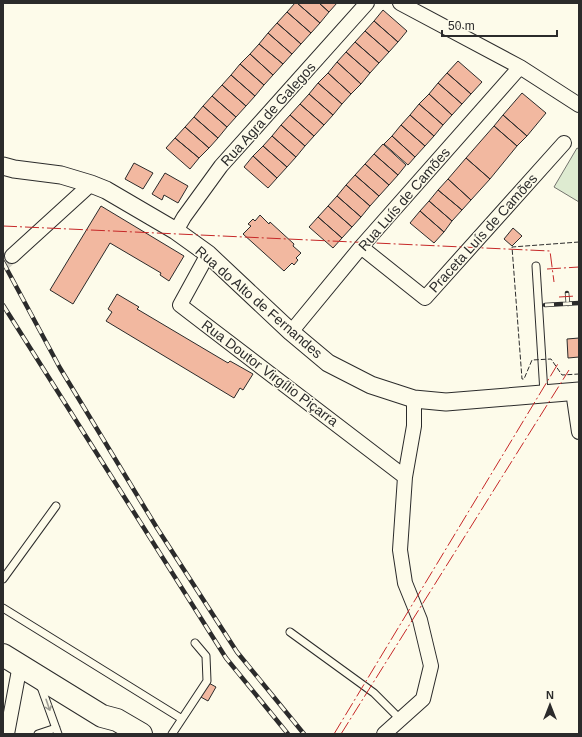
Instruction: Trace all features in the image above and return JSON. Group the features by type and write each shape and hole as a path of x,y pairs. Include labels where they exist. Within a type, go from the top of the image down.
{"main road":[{"path":"11,660 102,716 117,720 141,734"},
{"path":"102,716 110,727 121,734"}],"street":[{"name":"Rua Agra de Galegos","path":"176,231 184,217 221,166 367,3"},
{"path":"400,3 520,67 579,105"},
{"name":"Rua Luís de Camões","path":"291,332 361,247 520,67"},
{"name":"Praceta Luís de Camões","path":"361,247 426,298 564,143"},
{"name":"Rua do Alto de Fernandes","path":"3,166 14,169 62,175 91,184 106,190 176,231 208,254 291,332 328,363 371,385 414,399 446,402 576,391"},
{"path":"12,256 91,184"},
{"name":"Rua Doutor Virgílio Piçarra","path":"208,254 180,305 405,476"},
{"path":"576,391 579,432"},
{"path":"384,734 423,699 431,666 420,620 405,584 400,550 405,476 414,426 414,399"},
{"path":"7,734 11,660"}],"lane":[{"path":"536,266 544,394"},
{"path":"3,579 56,506"},
{"path":"3,608 182,720"},
{"path":"290,632 374,693 400,719"},
{"path":"172,734 207,680 206,656 195,643"},
{"path":"38,676 57,731 38,734"}],"green space":[{"path":"577,148 579,149 579,202 554,187"}],"building":[{"path":"295,3 297,3 320,23 311,33 287,12"},
{"path":"297,3 319,3 329,12 320,23"},
{"path":"319,3 337,3 329,12"},
{"path":"383,10 407,31 398,42 374,21"},
{"path":"287,12 311,33 301,44 277,23"},
{"path":"374,21 398,42 389,52 365,31"},
{"path":"277,23 301,44 292,54 268,33"},
{"path":"365,31 389,52 379,63 355,42"},
{"path":"268,33 292,54 283,64 259,44"},
{"path":"355,42 379,63 370,73 346,52"},
{"path":"259,44 283,64 273,75 250,54"},
{"path":"346,52 370,73 361,84 337,62"},
{"path":"250,54 273,75 264,85 240,64"},
{"path":"458,61 482,82 471,94 447,73"},
{"path":"337,62 361,84 351,94 328,73"},
{"path":"240,64 264,85 255,96 231,75"},
{"path":"328,73 351,94 342,104 318,83"},
{"path":"447,73 471,94 462,104 438,83"},
{"path":"231,75 255,96 246,106 222,85"},
{"path":"318,83 342,104 333,115 309,94"},
{"path":"438,83 462,104 452,115 429,94"},
{"path":"222,85 246,106 236,117 212,96"},
{"path":"522,93 546,113 527,136 503,115"},
{"path":"309,94 333,115 324,125 300,104"},
{"path":"429,94 452,115 443,125 419,104"},
{"path":"212,96 236,117 227,127 203,106"},
{"path":"300,104 324,125 314,136 290,115"},
{"path":"419,104 443,125 434,136 410,115"},
{"path":"203,106 227,127 218,138 194,117"},
{"path":"290,115 314,136 305,146 281,125"},
{"path":"410,115 434,136 425,146 401,125"},
{"path":"503,115 527,136 517,146 494,126"},
{"path":"194,117 218,138 209,148 185,127"},
{"path":"281,125 305,146 296,157 272,136"},
{"path":"401,125 425,146 415,157 392,136"},
{"path":"494,126 517,146 490,179 466,158"},
{"path":"185,127 209,148 199,158 175,138"},
{"path":"272,136 296,157 287,167 263,146"},
{"path":"392,136 415,157 408,165 384,144"},
{"path":"175,138 199,158 190,169 166,148"},
{"path":"383,144 406,165 398,175 374,154"},
{"path":"263,146 287,167 277,178 253,156"},
{"path":"374,154 398,175 389,185 365,164"},
{"path":"253,156 277,178 268,188 244,167"},
{"path":"466,158 490,179 471,200 448,179"},
{"path":"134,163 153,173 143,189 125,179"},
{"path":"365,164 389,185 379,196 355,175"},
{"path":"165,173 188,186 178,203 164,195 162,200 152,194"},
{"path":"355,175 379,196 370,206 346,185"},
{"path":"448,179 471,200 462,210 438,190"},
{"path":"346,185 370,206 361,217 337,196"},
{"path":"438,190 462,210 452,221 429,201"},
{"path":"337,196 361,217 352,227 328,206"},
{"path":"429,201 452,221 444,232 420,211"},
{"path":"101,206 184,256 169,281 160,275 161,273 110,243 73,304 50,290"},
{"path":"328,206 352,227 342,238 318,217"},
{"path":"420,211 444,232 434,243 410,223"},
{"path":"260,215 294,244 293,246 301,253 296,258 298,260 294,265 292,263 284,271 243,234 251,226 248,224 253,219 255,221"},
{"path":"318,217 342,238 333,248 309,227"},
{"path":"513,228 522,236 512,246 504,239"},
{"path":"117,294 139,307 137,309 228,363 230,361 253,374 243,390 240,388 234,398 106,321 112,312 108,309"},
{"path":"579,338 579,357 568,358 567,339"},
{"path":"207,682 216,687 208,701 199,696"}],"tunnel":[{"path":"3,264 12,256"}],"railway":[{"path":"3,262 60,368 157,528 237,652 304,734"},
{"path":"567,293 568,304"},
{"path":"545,305 579,303"},
{"path":"3,305 226,658 288,734"}],"fence":[{"path":"579,242 512,247 522,379 524,379 532,360 551,359 562,375 579,374"}],"power":[{"path":"3,226 550,251 554,282"},
{"path":"547,269 579,267"},
{"path":"559,297 576,296"},
{"path":"334,734 559,362"},
{"path":"341,734 569,370"}]}
